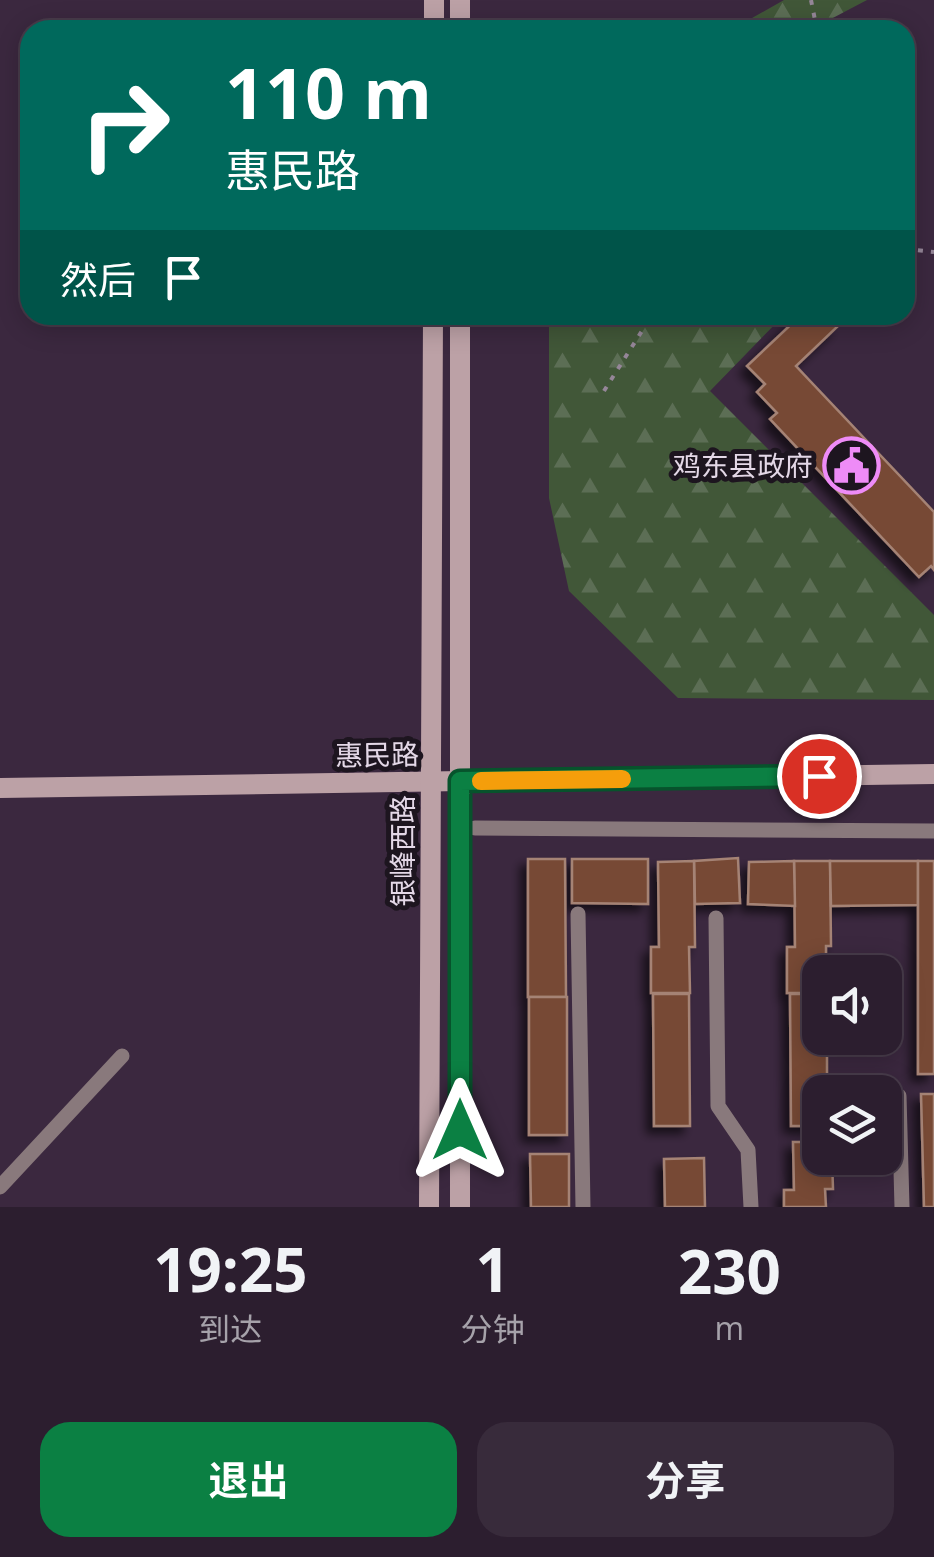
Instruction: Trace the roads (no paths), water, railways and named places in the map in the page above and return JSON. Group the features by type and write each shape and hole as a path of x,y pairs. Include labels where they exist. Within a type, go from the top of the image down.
{"street":[{"name":"银峰西路","path":"429,1207 433,325"},
{"name":"银峰西路","path":"460,325 460,1207"},
{"name":"惠民路","path":"0,788 934,774"},
{"path":"475,828 934,831"},
{"path":"578,914 582,1207"},
{"path":"716,918 718,1106 748,1150 751,1207"},
{"path":"0,1187 122,1056"},
{"path":"901,1175 902,1207"}],"place":[{"name":"鸡东县政府","path":"852,466"}]}
